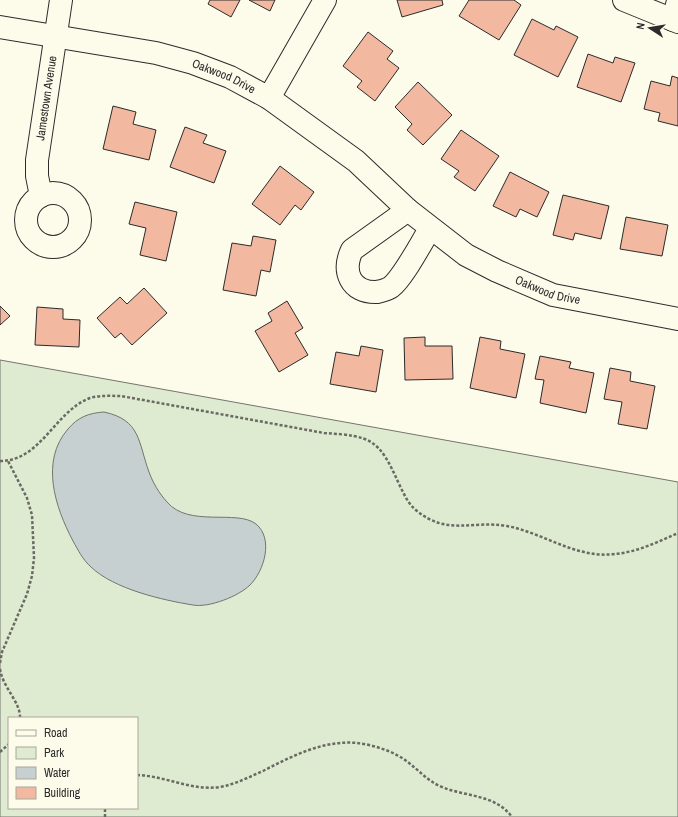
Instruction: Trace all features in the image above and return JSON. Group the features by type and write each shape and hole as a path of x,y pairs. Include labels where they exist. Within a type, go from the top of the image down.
{"street":[{"name":"Jamestown Avenue","path":"41,196 37,176 37,160 61,0"},
{"path":"269,98 325,0"},
{"path":"624,0 676,15"},
{"name":"Oakwood Drive","path":"0,27 56,35 156,53 193,63 230,77 269,98 356,161 408,210 466,255 497,271 553,295 678,319"},
{"path":"408,210 352,250 348,258 347,268 349,276 354,284 361,290 371,292 381,291 391,287 399,278 430,228"}],"path":[{"path":"0,462 8,462 29,452 74,408 90,398 121,396 324,433 348,434 367,439 379,447 388,458 407,500 416,511 432,521 450,527 489,524 507,526 526,531 577,552 597,554 614,554 631,551 678,533"},
{"path":"0,662 2,652 27,594 32,576 34,558 32,515 27,498 8,462"},
{"path":"0,669 5,685 18,709 20,717"},
{"path":"138,775 187,786 205,788 221,786 241,781 313,748 334,743 353,743 388,750 405,760 427,779 440,787 491,800 505,808 512,817"},
{"path":"0,752 8,745"}],"green space":[{"path":"0,360 678,482 678,817 0,817"}],"water":[{"path":"104,412 116,416 132,427 140,442 154,484 161,495 176,510 200,516 237,518 248,520 256,524 265,538 266,546 263,564 250,585 239,593 215,603 207,605 193,605 153,597 125,587 112,582 91,567 81,555 66,528 56,499 53,484 54,455 59,442 76,421 93,413"}],"building":[{"path":"210,0 240,0 231,17 208,4"},
{"path":"249,0 275,0 270,11"},
{"path":"397,0 442,0 443,5 402,17"},
{"path":"469,0 514,0 521,5 499,40 459,16"},
{"path":"532,19 554,30 556,26 578,37 558,77 514,55"},
{"path":"368,32 393,51 387,59 399,68 375,101 357,87 362,81 343,66"},
{"path":"588,54 613,63 615,57 635,63 621,102 577,87"},
{"path":"672,76 678,78 678,126 658,121 660,113 644,109 651,81 670,86"},
{"path":"418,82 452,115 423,145 407,130 412,124 395,107"},
{"path":"113,106 136,112 133,124 156,130 149,160 103,149"},
{"path":"185,127 207,135 203,143 226,151 214,183 170,167"},
{"path":"461,130 499,156 475,191 454,177 459,171 441,159"},
{"path":"280,166 314,192 301,210 295,205 280,225 252,204"},
{"path":"510,172 549,192 537,217 520,209 516,217 493,206"},
{"path":"563,195 609,206 601,239 575,233 573,240 553,235"},
{"path":"135,202 177,212 166,261 140,255 146,228 129,224"},
{"path":"626,217 668,225 662,256 620,249"},
{"path":"253,236 276,240 270,272 261,270 256,296 223,290 232,243 251,246"},
{"path":"144,288 167,313 132,345 121,333 115,338 97,318 120,297 127,304"},
{"path":"287,301 303,328 295,333 308,355 279,372 255,331 272,321 268,313"},
{"path":"0,306 10,316 0,325"},
{"path":"37,307 63,309 63,319 80,320 79,347 35,345"},
{"path":"425,337 425,346 452,346 453,379 405,380 404,338"},
{"path":"480,337 501,341 500,349 525,354 516,398 470,388"},
{"path":"361,346 383,350 376,392 330,384 336,352 359,356"},
{"path":"540,356 571,362 569,368 594,373 586,413 540,403 544,380 535,379"},
{"path":"610,368 631,372 630,381 655,386 647,429 618,424 622,402 604,399"}]}
